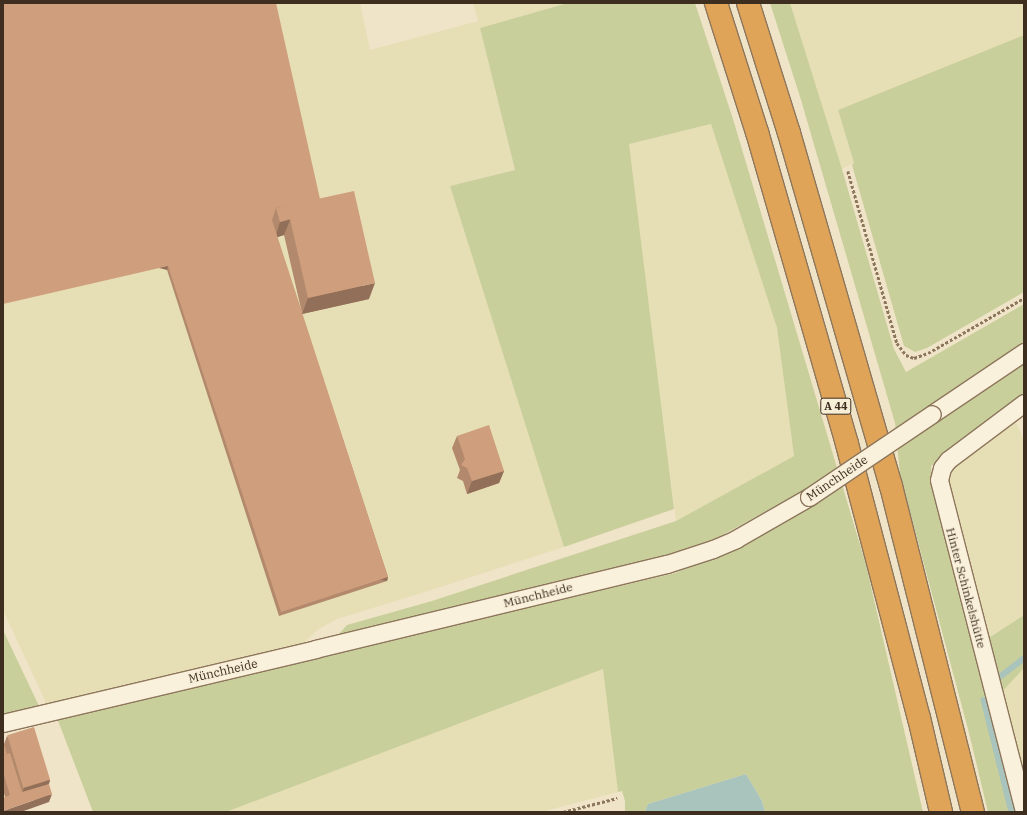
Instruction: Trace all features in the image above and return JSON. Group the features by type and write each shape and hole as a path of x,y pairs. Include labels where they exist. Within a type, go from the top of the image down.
{"highway":[{"name":"A 44","path":"716,3 757,132 847,444 903,656 942,812"},
{"name":"A 44","path":"748,3 805,186 891,486 973,812"}],"street":[{"name":"Münchheide","path":"3,723 667,564 713,549 736,539 809,497 1024,352"},
{"name":"Hinter Schinkelshütte","path":"1024,403 948,460 942,468 939,480 1024,810"}],"path":[{"path":"848,171 897,343 906,355 914,358 928,353 1024,298"},
{"path":"563,812 617,798"}],"shaded area":[{"path":"3,3 360,3 370,50 478,21 473,3 568,3 480,28 515,170 450,186 564,547 337,619 317,630 303,644 47,705 3,610"},
{"path":"790,3 1024,3 1024,35 838,110 854,163 842,169"},
{"path":"711,124 777,328 794,456 676,521 628,144"},
{"path":"1014,418 1024,440 1024,615 984,641 943,479 948,467"},
{"path":"1024,668 1024,785 999,695"},
{"path":"603,669 618,792 541,812 226,812"}],"green space":[{"path":"568,3 695,3 733,119 866,565 923,812 765,812 762,801 746,774 648,804 645,812 625,812 625,801 622,791 618,792 603,669 226,812 93,812 57,718 675,573 737,547 803,491 719,537 666,559 336,637 347,625 432,601 676,521 794,456 777,328 711,124 629,144 674,509 564,547 450,186 515,170 480,28"},
{"path":"770,3 790,3 842,169 894,349 906,372 1024,304 1024,343 926,409 931,426 1024,362 1024,397 931,466 932,477 1020,812 988,812 969,733 900,474 895,423 801,100"},
{"path":"1024,35 1024,292 927,348 915,352 904,346 852,165 854,163 838,110"},
{"path":"1024,615 1024,668 999,695 984,641"},
{"path":"3,630 39,706 3,715"}],"water":[{"path":"746,774 762,801 765,812 645,812 648,804"}],"building":[{"path":"3,3 276,3 320,199 276,208 272,220 388,577 281,612 168,266 3,304"},
{"path":"354,191 375,283 308,298 290,219 280,222 276,208"},
{"path":"489,425 504,471 472,481 467,468 461,465 465,459 457,436"},
{"path":"34,727 50,780 23,788 7,735"},
{"path":"3,744 7,754 3,755"},
{"path":"10,753 22,792 49,784 52,794 3,811 3,798 10,795 3,772 3,755"}],"waterway":[{"path":"1000,677 1024,658"},
{"path":"984,700 1012,812"}]}
